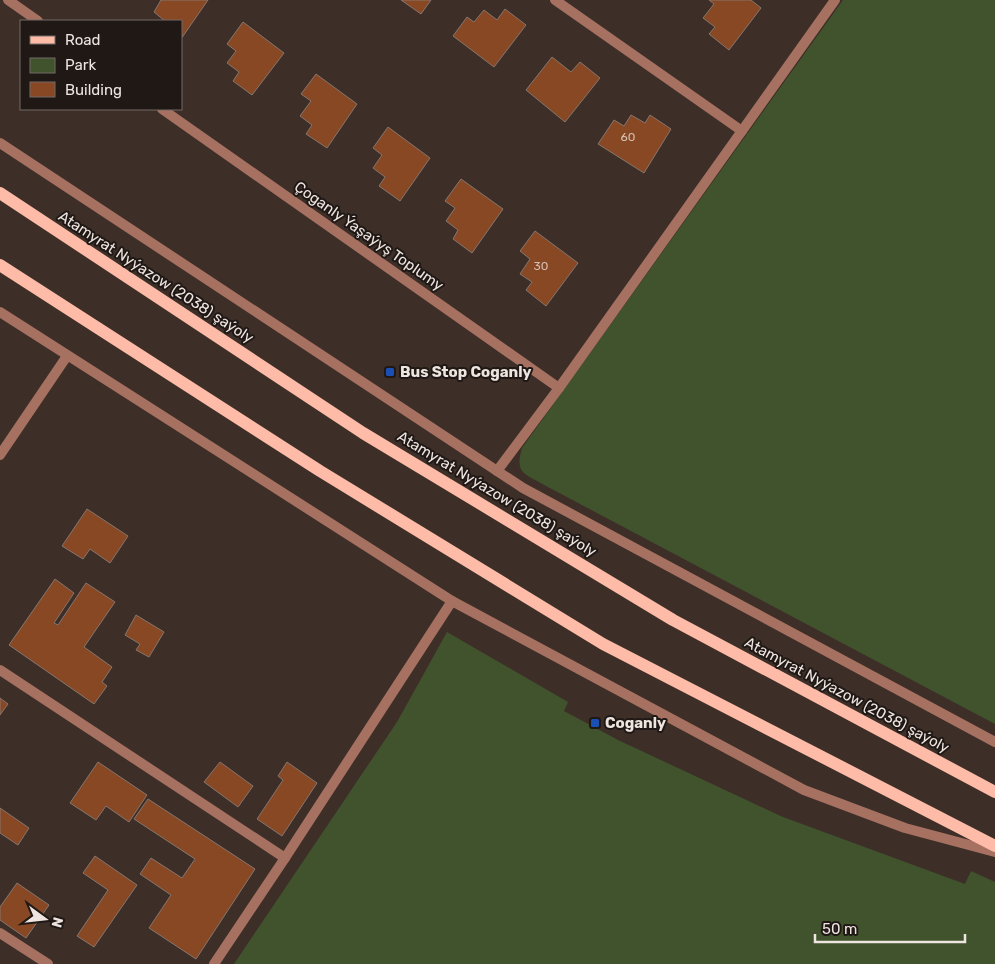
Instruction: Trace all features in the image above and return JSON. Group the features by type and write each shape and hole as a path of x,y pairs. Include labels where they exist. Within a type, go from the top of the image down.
{"main road":[{"name":"Atamyrat Nyýazow (2038) şaýoly","path":"0,194 363,432 673,620 995,792"},
{"path":"0,265 320,471 603,644 995,846"}],"street":[{"path":"8,0 37,20"},
{"path":"555,0 742,131"},
{"path":"497,471 559,388 836,0"},
{"name":"Çoganly Ýaşaýyş Toplumy","path":"163,110 559,388"},
{"path":"0,143 523,488 995,742"},
{"path":"0,312 452,601 804,790 904,828 995,852"},
{"path":"0,455 67,356"},
{"path":"214,964 286,858 452,601"},
{"path":"0,670 286,858"},
{"path":"0,933 48,964"}],"green space":[{"path":"843,0 995,0 995,724 528,476 521,469 520,457 522,448"},
{"path":"447,632 568,702 564,711 618,740 783,817 965,884 971,871 995,882 995,964 234,964 397,722"}],"building":[{"path":"161,0 208,0 182,38 182,20 164,20 154,12"},
{"path":"401,0 431,0 421,14"},
{"path":"709,0 751,0 761,8 729,50 709,34 715,27 703,18 714,4"},
{"path":"505,9 526,25 494,67 453,36 467,17 474,22 484,10 497,20"},
{"path":"243,22 284,53 252,95 233,81 239,72 227,63 236,51 227,44"},
{"path":"552,57 571,72 580,62 600,78 565,122 526,90"},
{"path":"316,74 357,104 327,148 306,134 312,125 300,116 311,101 301,94"},
{"path":"631,115 645,123 650,115 671,129 644,173 598,144 614,120 624,126"},
{"path":"388,127 430,158 400,201 379,186 385,177 373,168 382,155 373,148"},
{"path":"461,179 503,209 472,253 453,239 458,230 446,221 455,208 445,201"},
{"path":"535,231 578,263 546,306 526,290 532,282 520,274 530,259 520,251"},
{"path":"87,509 128,536 110,563 90,549 83,559 62,546"},
{"path":"55,579 74,593 54,623 58,625 86,583 115,602 84,647 112,667 102,682 107,686 94,704 9,645"},
{"path":"136,615 164,632 149,657 136,650 140,644 125,635"},
{"path":"0,698 8,704 0,715"},
{"path":"98,762 147,795 129,822 106,806 96,820 70,803"},
{"path":"220,762 253,786 238,807 204,782"},
{"path":"287,762 317,783 282,836 257,819 283,780 278,776"},
{"path":"148,799 255,869 196,959 149,928 171,895 140,874 151,858 182,878 195,859 134,819"},
{"path":"0,808 29,828 18,845 0,833"},
{"path":"95,856 137,885 94,947 77,936 108,890 83,873"},
{"path":"17,883 49,905 26,938 0,920 0,907"}],"place":[{"name":"Bus Stop Coganly","path":"390,372"},
{"name":"Coganly","path":"595,723"}]}
